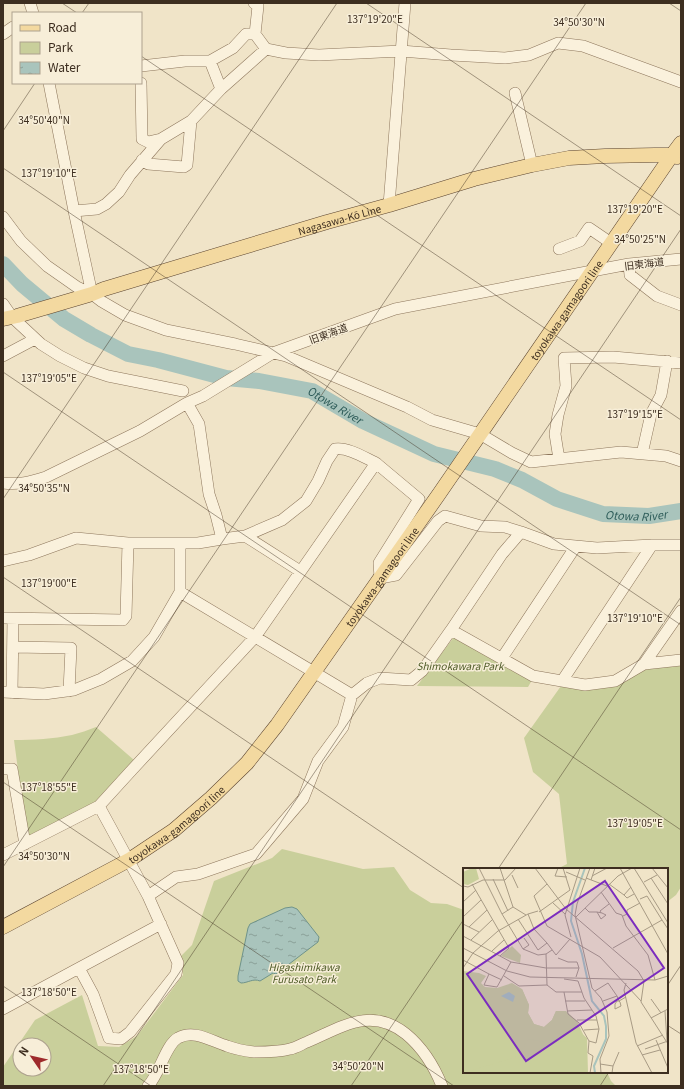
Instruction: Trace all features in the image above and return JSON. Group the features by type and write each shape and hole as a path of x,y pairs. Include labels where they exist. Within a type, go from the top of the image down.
{"main road":[{"name":"toyokawa-gamagoori line","path":"3,927 129,860 174,830 211,798 242,768 278,725 611,243 676,157 681,143"},
{"name":"Nagasawa-Kō Line","path":"11,317 474,179 532,165 576,157 676,157"}],"street":[{"path":"254,3 258,6 255,34 266,49 286,53 319,55 401,51 505,58 529,55 558,43 583,46 681,82"},
{"path":"389,205 405,3"},
{"path":"3,34 12,28"},
{"path":"142,66 185,61 210,61 233,48 246,34 255,34"},
{"path":"74,212 97,209 106,204 119,192 130,175 161,139 191,121 221,90 266,49"},
{"path":"210,61 221,90"},
{"path":"49,84 74,212 88,295"},
{"path":"141,84 142,139 148,142 161,139"},
{"path":"515,93 532,165"},
{"path":"142,160 148,164 184,167 188,165 191,121"},
{"path":"3,217 20,241 47,266 88,295 125,316 166,330 235,344 269,355 286,356 407,407 432,420 478,437 531,462 621,452 666,456 681,461"},
{"path":"559,249 580,241 589,228 611,243"},
{"name":"旧東海道","path":"3,483 12,484 30,482 46,477 140,430 187,403 203,396 269,355 395,309 629,264 681,259"},
{"path":"629,264 630,275 657,296 681,305"},
{"path":"3,304 11,317 41,344 60,356 84,368 108,376 183,391"},
{"path":"3,356 36,339"},
{"path":"559,459 555,434 558,414 566,386 564,358 613,357 681,362"},
{"path":"642,454 651,414 661,395 667,361"},
{"path":"187,403 199,424 209,494 222,539"},
{"path":"3,561 29,555 76,538 128,543 180,544 198,543 245,536 282,520 306,501 335,449 341,448 376,463 419,499 379,563 380,578 396,575 438,521 445,516 481,526 505,527 554,544 597,548 681,545"},
{"path":"3,855 100,806 255,637 376,463"},
{"path":"148,896 176,877 198,874 256,854 303,799 318,761 343,727 352,695 367,683 380,678 411,680 422,671 502,554 521,532"},
{"path":"245,536 300,571"},
{"path":"128,543 126,616 123,620 8,618 13,647 7,692 44,694 74,690 101,678 132,661 154,637 180,592 180,544"},
{"path":"562,681 652,545"},
{"path":"502,658 576,546"},
{"path":"180,592 352,695"},
{"path":"644,664 681,611"},
{"path":"451,630 533,676 585,685 615,681 644,664 681,660"},
{"path":"13,647 71,648 69,691"},
{"path":"3,769 12,769 25,844"},
{"path":"79,968 93,994 109,1038 121,1039 130,1032 176,974 178,963 148,896 100,806"},
{"path":"3,1009 161,924"},
{"path":"148,1086 173,1040 179,1037 196,1035 227,1046 253,1052 276,1051 290,1049 357,1022 370,1020 382,1021 398,1028 413,1040 428,1058 437,1073 442,1086"}],"green space":[{"name":"Shimokawara Park","path":"454,637 532,680 528,687 417,686"},
{"path":"681,666 681,887 676,895 668,901 668,868 559,868 567,864 559,794 533,772 524,738 561,686 657,667"},
{"path":"96,727 134,760 94,803 27,837 14,740 43,739 65,736"},
{"name":"Higashimikawa Furusato Park","path":"282,849 363,869 394,867 410,890 431,903 447,904 463,910 463,1073 607,1073 611,1081 616,1086 3,1086 3,1067 12,1054 12,1077 52,1077 52,1037 23,1037 35,1020 82,995 98,1046 119,1047 137,1036 183,975 180,957 192,945 214,881 272,858"}],"water":[{"path":"292,907 297,909 319,937 318,942 276,974 273,973 260,981 255,980 241,983 238,981 250,924 285,908"}],"waterway":[{"name":"Otowa River","path":"3,264 22,284 64,319 128,354 158,360 226,378 259,381 312,391 363,421 434,454 495,469 522,480 557,499 603,514 649,516 681,511"}]}
